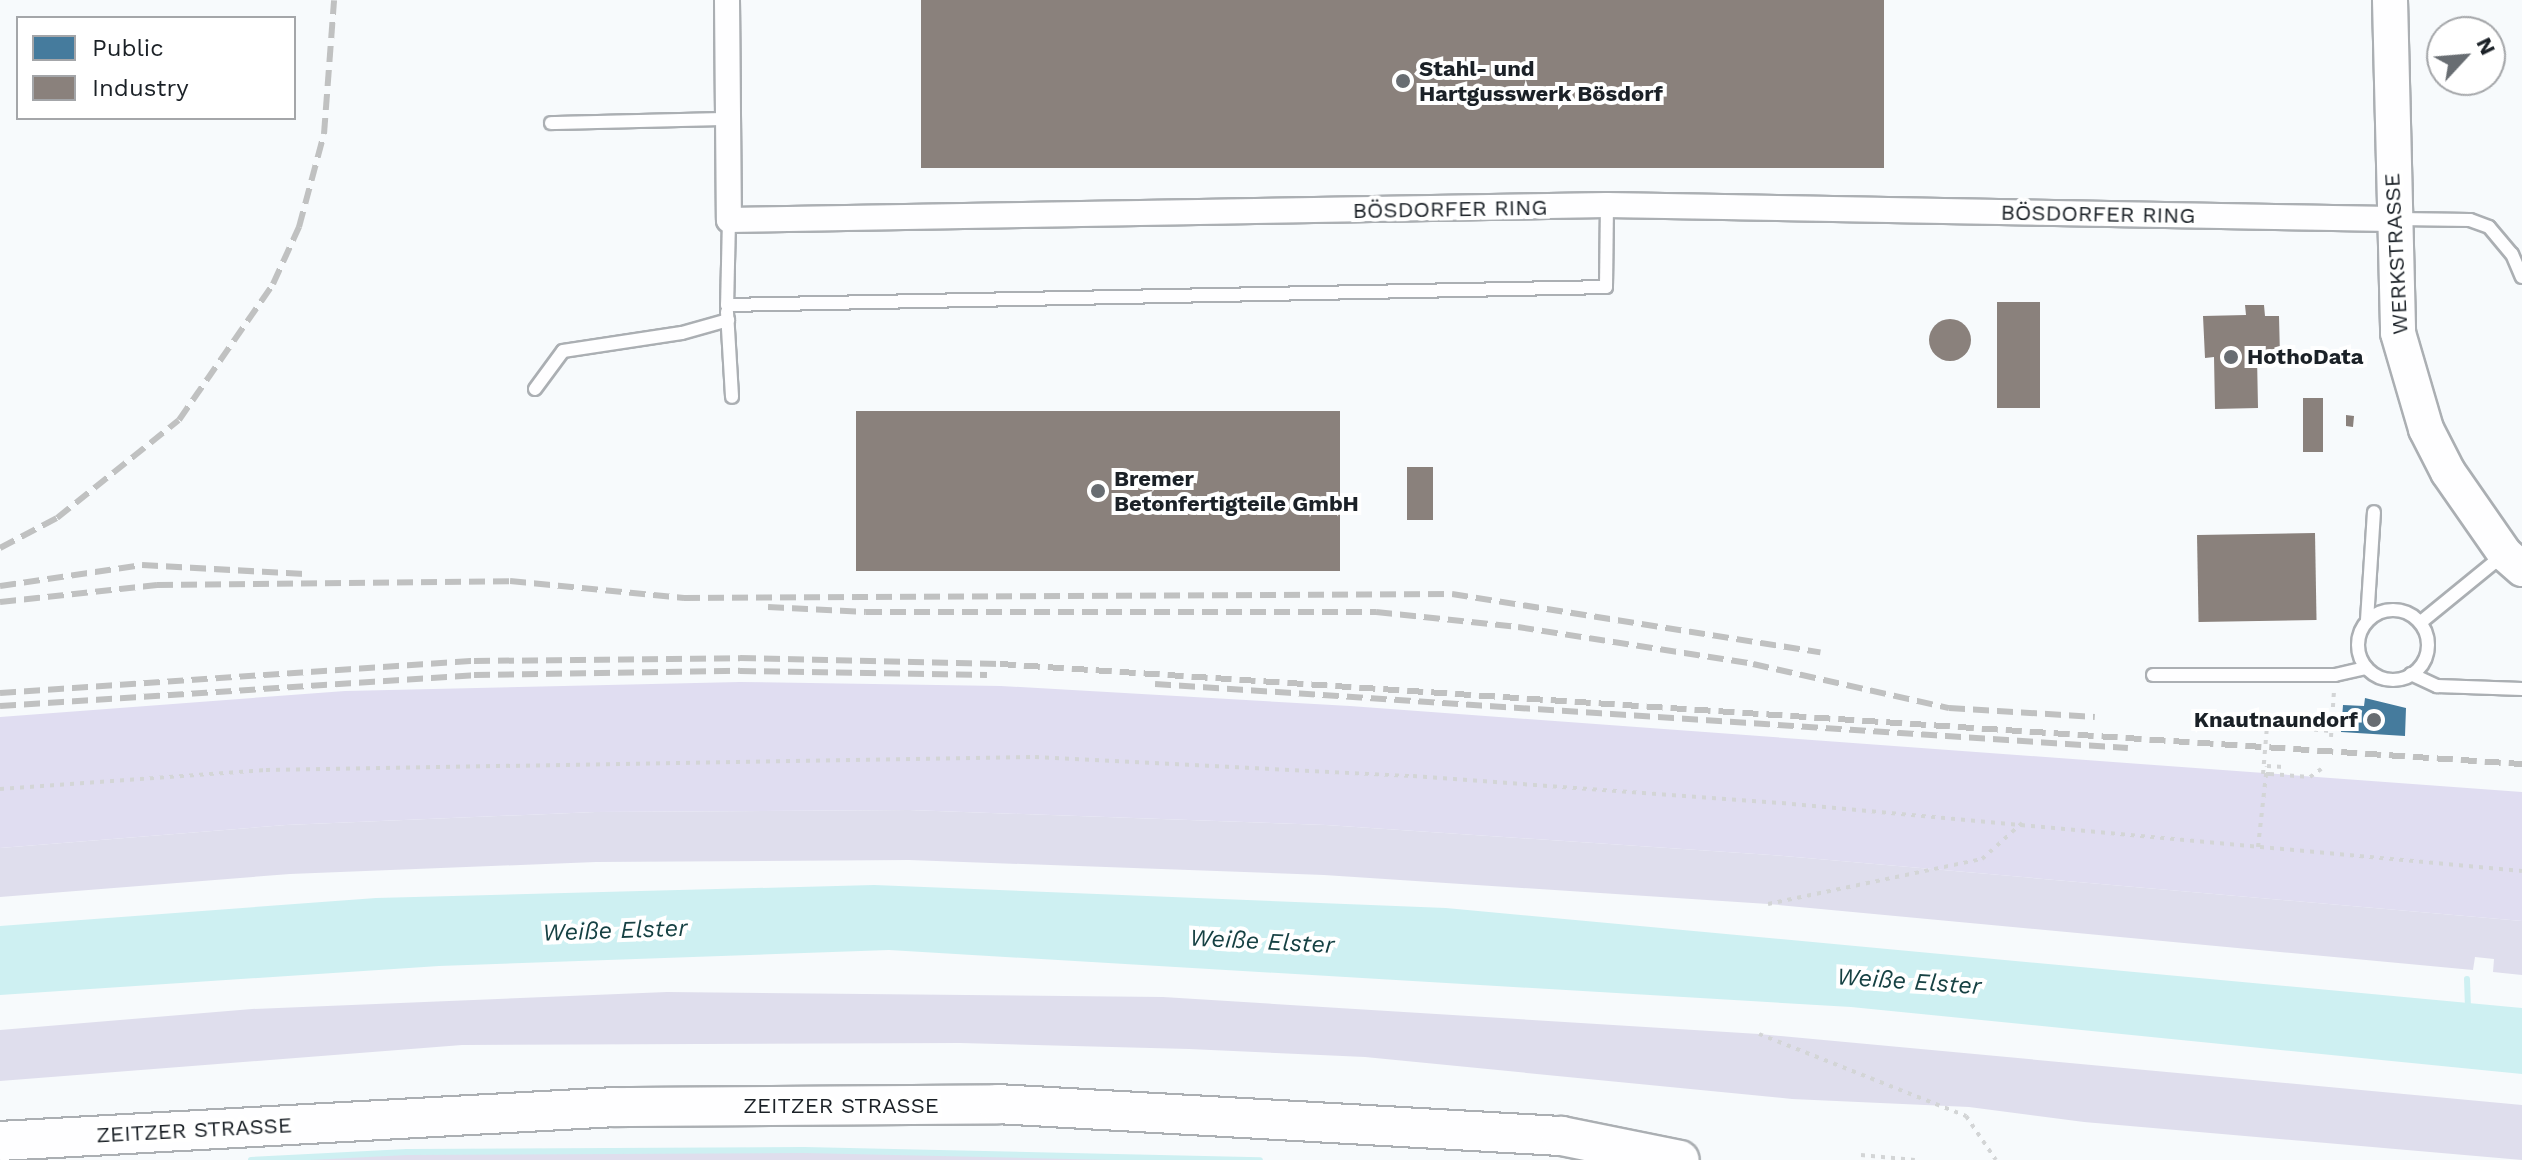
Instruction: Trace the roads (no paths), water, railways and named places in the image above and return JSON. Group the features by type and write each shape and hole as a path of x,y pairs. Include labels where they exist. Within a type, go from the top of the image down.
{"main road":[{"name":"WERKSTRASSE","path":"2390,0 2391,219 2398,333 2426,429 2448,472 2513,561"},
{"name":"ZEITZER STRASSE","path":"0,1141 615,1107 997,1104 1561,1136 1680,1160"}],"street":[{"path":"727,0 729,220"},
{"name":"BÖSDORFER RING","path":"729,220 1607,205 2391,219"}],"lane":[{"path":"551,123 727,119"},
{"path":"727,305 1606,287 1607,205"},
{"path":"2391,219 2470,220 2489,227 2512,254 2522,277"},
{"path":"729,220 727,305 732,397"},
{"path":"535,389 563,351 682,333 728,320"},
{"path":"2367,620 2379,611 2401,610 2421,622 2429,645 2425,664 2411,674 2380,678 2366,668 2356,648 2367,620 2374,512"},
{"path":"2421,622 2513,561"},
{"path":"2153,675 2335,675 2366,668"},
{"path":"2411,674 2437,686 2522,689"}],"water":[{"name":"Weiße Elster","path":"874,885 1446,908 2522,1008 2522,1074 1851,1007 889,950 439,966 0,995 0,926 376,898"}],"waterway":[{"path":"2467,979 2468,1007"},
{"path":"251,1160 407,1152 804,1150 1260,1160"}],"railway":[{"path":"0,548 57,518 179,420 273,284 299,227 324,134 334,0"},
{"path":"0,586 142,565 305,574"},
{"path":"0,602 157,585 510,581 684,598 1452,594 1820,652"},
{"path":"768,607 866,612 1376,612 1518,627 1753,664 1949,708 2095,717"},
{"path":"0,693 474,661 740,658 1000,664 2522,764"},
{"path":"0,706 474,675 740,671 987,675"},
{"path":"1155,684 2128,748"}],"place":[{"name":"Stahl- und Hartgusswerk Bösdorf","path":"1403,81"},
{"name":"HothoData","path":"2231,357"},
{"name":"Bremer Betonfertigteile GmbH","path":"1098,491"},
{"name":"Knautnaundorf","path":"2374,720"}]}
